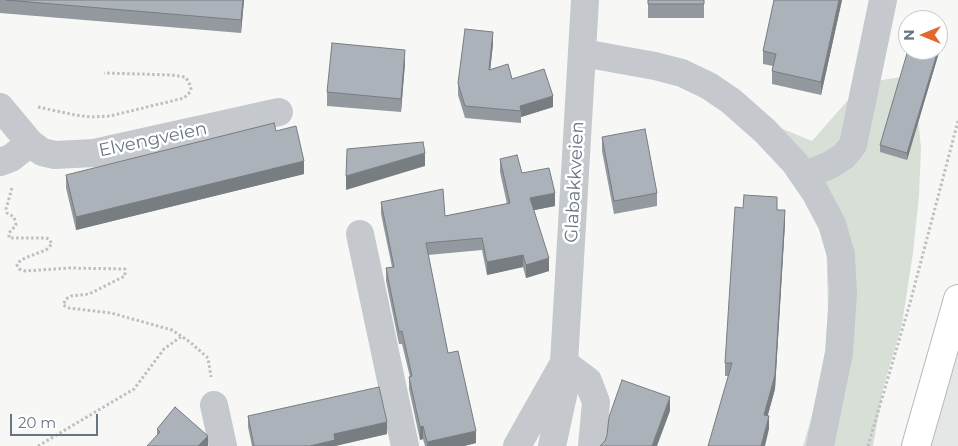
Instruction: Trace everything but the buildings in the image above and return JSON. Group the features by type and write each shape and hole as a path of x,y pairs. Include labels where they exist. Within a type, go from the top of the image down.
{"highway":[{"path":"916,446 958,299"}],"street":[{"name":"Glabakkveien","path":"552,446 564,391 564,363 585,0"},
{"path":"804,176 830,165 844,156 853,146 883,0"},
{"path":"583,53 655,66 682,73 710,86 731,101 765,131 795,163 826,211 841,255 842,325 839,353 820,446"},
{"name":"Elvengveien","path":"0,107 13,154 42,152 55,155 94,153 279,112"},
{"path":"360,234 405,446"},
{"name":"Glabakkveien","path":"517,446 564,363"},
{"path":"564,363 588,381 596,402 592,446"},
{"path":"214,405 223,446"}],"path":[{"path":"31,108 37,106 92,117 110,116 184,98 191,89 190,82 185,77 104,72"},
{"path":"868,446 910,303 958,121"},
{"path":"13,154 12,190 6,209 14,217 16,225 9,233 9,238 40,237 49,239 52,244 46,250 19,262 19,269 25,271 69,268 125,269 125,276 89,294 71,296 66,299 63,305 69,308 124,317 172,330 182,336 208,358 214,405"},
{"path":"38,446 134,389 164,349 182,336"}],"shaded area":[{"path":"914,75 921,148 919,196 913,253 902,324 883,389 873,446 803,446 829,359 825,185 761,120 812,141 863,83"},
{"path":"958,350 958,446 930,446"}]}
